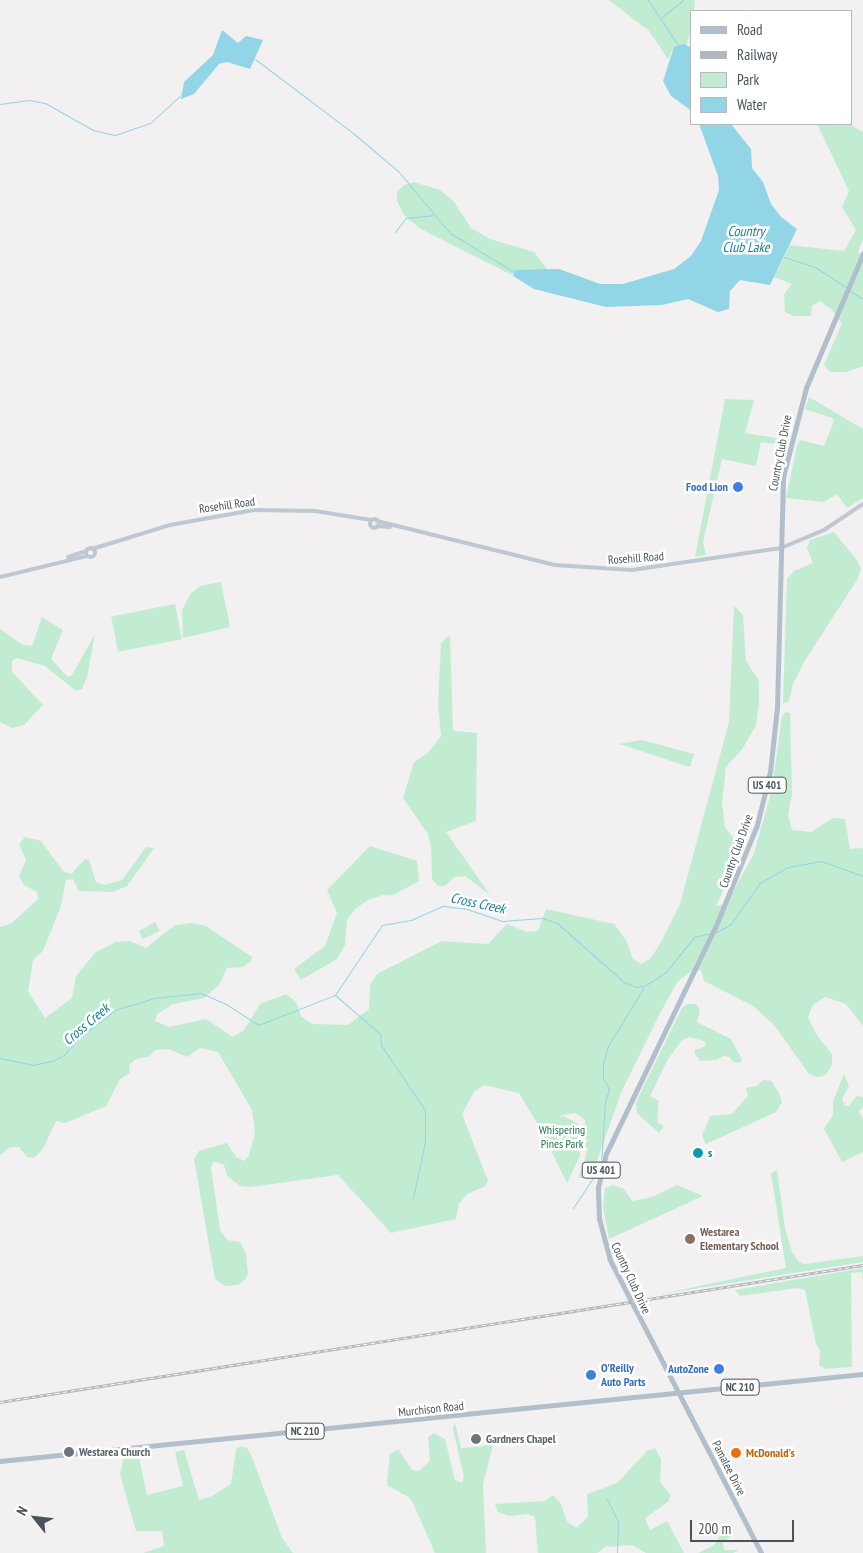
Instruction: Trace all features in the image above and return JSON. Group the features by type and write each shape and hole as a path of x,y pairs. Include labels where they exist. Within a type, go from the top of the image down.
{"main road":[{"name":"Country Club Drive","path":"678,1393 609,1258 599,1219 598,1188 606,1154 715,928 757,825 770,772 777,708 782,489 797,418 812,371 863,254"},
{"name":"Rosehill Road","path":"86,550 115,543 170,525 249,510 290,509 377,521 402,529 544,563 603,570 646,569 781,548 824,530 863,504"},
{"name":"Rosehill Road","path":"346,516 370,525 402,529"},
{"path":"370,525 371,520"},
{"path":"377,521 377,526"},
{"name":"Rosehill Road","path":"87,556 115,543"},
{"path":"92,549 94,554"},
{"path":"0,577 66,559 87,556 86,550 66,559"},
{"name":"Murchison Road","path":"0,1461 863,1374"},
{"name":"Pamalee Drive","path":"678,1393 761,1553"}],"green space":[{"path":"609,0 695,0 694,10 690,10 690,35 686,45 674,47 668,59 649,31"},
{"path":"817,125 852,125 863,132 863,239 858,252 863,254 863,366 846,372 830,372 824,365 842,323 832,310 820,301 812,306 811,316 793,316 785,312 784,294 792,284 774,277 790,245 844,251 856,230 842,207 849,191"},
{"path":"414,182 440,190 454,202 471,228 490,239 534,252 548,270 519,270 512,275 419,228 404,215 397,201 397,192 404,185"},
{"path":"809,397 863,429 863,498 847,508 837,494 824,502 786,498 797,445 800,440 824,446 834,421 832,418 805,409"},
{"path":"725,399 754,400 745,433 781,439 783,445 761,442 756,466 722,459 703,542 706,555 695,557"},
{"path":"834,532 857,560 861,569 857,580 804,662 793,684 789,701 783,704 787,579 794,571 813,563 807,548 810,540"},
{"path":"221,582 230,627 183,638 182,610 191,593 200,586"},
{"path":"175,604 182,639 118,652 111,616"},
{"name":"Whispering Pines Park","path":"734,606 743,615 746,661 759,681 759,704 756,725 743,748 726,767 722,803 725,827 735,840 738,858 716,906 727,903 754,853 772,789 782,716 786,712 790,713 792,794 788,815 792,830 811,832 833,818 845,819 850,849 863,848 863,1026 846,1004 825,997 813,1005 808,1017 816,1034 832,1054 832,1065 826,1075 818,1077 809,1074 774,1025 753,1006 704,981 701,970 691,972 678,981 660,1013 621,1093 594,1169 587,1178 578,1178 586,1156 585,1120 575,1113 563,1115 559,1118 564,1116 578,1124 580,1156 567,1183 541,1130 551,1123 537,1123 519,1093 484,1085 474,1092 462,1114 488,1181 484,1187 467,1194 459,1204 456,1219 391,1233 338,1175 250,1187 240,1186 227,1176 224,1165 214,1161 211,1167 220,1230 227,1240 240,1242 246,1254 248,1273 245,1280 238,1285 225,1286 215,1279 194,1159 199,1151 227,1143 236,1157 244,1161 249,1155 255,1133 252,1110 218,1052 200,1048 187,1057 169,1049 155,1050 148,1057 136,1059 129,1065 130,1073 120,1079 106,1106 65,1123 56,1121 43,1149 34,1158 27,1157 19,1147 10,1147 0,1155 0,927 12,923 38,899 37,892 24,885 19,876 26,860 19,844 25,837 41,841 63,871 71,874 85,859 89,860 96,882 104,885 122,880 146,847 154,848 127,886 113,892 79,891 73,879 66,880 61,906 43,951 33,960 28,991 45,1018 72,998 76,976 96,952 116,942 129,941 146,948 175,925 192,923 206,926 252,957 251,961 243,967 227,968 219,985 204,998 173,1004 157,1014 155,1021 169,1027 206,1019 233,1037 244,1030 260,1004 286,994 296,1002 301,1016 312,1024 348,1025 369,1009 370,985 377,974 442,941 488,944 507,924 527,932 538,931 546,909 614,924 626,940 633,959 641,964 650,959 660,944 680,904 729,722"},
{"path":"42,617 63,630 51,659 68,677 72,675 95,634 87,677 82,689 76,691 45,666 17,658 12,661 12,672 43,705 24,725 12,728 0,722 0,629 23,645 32,646"},
{"path":"450,635 453,731 477,733 476,821 446,832 490,895 465,876 454,877 445,886 438,886 432,879 431,846 428,834 403,798 414,762 428,753 441,736 438,705 441,643"},
{"path":"642,740 694,754 690,767 619,744"},
{"path":"370,846 417,861 419,881 393,895 383,895 368,900 355,909 347,920 345,945 337,959 301,980 294,969 325,946 337,913 327,890"},
{"path":"155,922 160,931 143,939 139,931"},
{"path":"687,1004 696,1004 700,1010 697,1022 731,1039 742,1060 740,1063 733,1062 730,1057 723,1056 717,1060 700,1061 695,1054 695,1050 704,1047 706,1042 690,1037 682,1040 668,1059 650,1096 659,1101 657,1122 664,1126 659,1133 637,1113 636,1102 682,1008"},
{"path":"844,1074 849,1086 842,1099 845,1106 849,1106 857,1096 863,1097 863,1107 859,1111 863,1119 863,1152 842,1162 824,1129 833,1115 833,1101"},
{"path":"763,1080 771,1081 779,1093 782,1102 776,1112 706,1144 702,1136 710,1116 732,1114 748,1096 746,1088 757,1086"},
{"path":"777,1170 785,1228 792,1252 799,1262 805,1264 863,1256 863,1262 661,1294 786,1268 771,1173"},
{"path":"613,1185 624,1189 632,1201 652,1197 677,1185 703,1196 609,1239 603,1207 605,1188"},
{"path":"863,1268 863,1281 862,1272 851,1273 852,1367 825,1369 819,1365 820,1350 816,1344 805,1290 798,1288 740,1296 735,1290"},
{"path":"455,1422 461,1448 484,1446 491,1441 493,1445 483,1484 486,1553 435,1553 409,1497 388,1486 390,1454 398,1449 412,1470 419,1471 430,1461 428,1437 434,1433 445,1439 455,1480 462,1483 464,1477 453,1429"},
{"path":"241,1446 247,1448 252,1457 282,1538 293,1553 143,1553 164,1546 162,1531 136,1531 120,1474 124,1457 134,1453 139,1458 147,1495 183,1486 175,1452 184,1450 199,1500 212,1496 231,1484 236,1449"},
{"path":"655,1448 661,1459 660,1482 671,1495 668,1502 645,1518 650,1530 667,1521 684,1553 646,1553 632,1545 605,1547 597,1553 538,1553 535,1517 528,1514 509,1516 498,1512 495,1504 545,1501 553,1495 560,1502 567,1521 576,1528 588,1517 587,1494 617,1483 647,1451"},
{"path":"726,1527 731,1529 730,1536 723,1543 724,1550 739,1550 733,1553 698,1553 713,1546"}],"water":[{"path":"222,30 238,43 246,36 263,40 250,69 227,62 219,64 194,94 181,99 184,82 213,55"},
{"path":"684,44 690,47 690,110 671,96 663,81 674,47"},
{"name":"Country Club Lake","path":"699,125 732,125 751,149 752,168 763,182 771,204 781,217 797,229 770,285 740,280 730,291 729,309 718,312 688,299 662,305 606,307 534,289 513,276 515,270 559,269 600,284 623,284 674,269 691,256 701,241 719,190 718,176"}],"waterway":[{"path":"648,0 678,45"},
{"path":"662,17 683,0"},
{"path":"255,59 353,133 398,171 450,233 514,272"},
{"path":"0,104 29,100 45,103 93,130 115,135 150,123 180,96"},
{"path":"395,232 406,218 433,215"},
{"path":"784,257 815,267 847,288"},
{"path":"850,291 863,299"},
{"name":"Cross Creek","path":"716,932 730,925 760,883 788,867 821,861 863,876"},
{"name":"Cross Creek","path":"0,1058 33,1065 52,1061 64,1055 78,1039 115,1010 154,998 201,993 226,1004 258,1025 335,995 382,925 411,920 443,906 467,909 502,921 543,918 557,923 624,982 636,987 646,985 666,972 694,937 712,933"},
{"path":"573,1208 601,1166 605,1102 609,1089 603,1078 603,1064 608,1046 644,987"},
{"path":"335,995 380,1034 381,1045 425,1110 425,1142 413,1198"},
{"path":"607,1499 618,1522 617,1553"}],"railway":[{"path":"0,1402 863,1265"}],"place":[{"name":"Food Lion","path":"738,487"},
{"name":"s","path":"698,1153"},
{"name":"Westarea Elementary School","path":"690,1239"},
{"name":"AutoZone","path":"719,1369"},
{"name":"O'Reilly Auto Parts","path":"591,1375"},
{"name":"Gardners Chapel","path":"476,1439"},
{"name":"Westarea Church","path":"69,1452"},
{"name":"McDonald's","path":"736,1453"}]}
